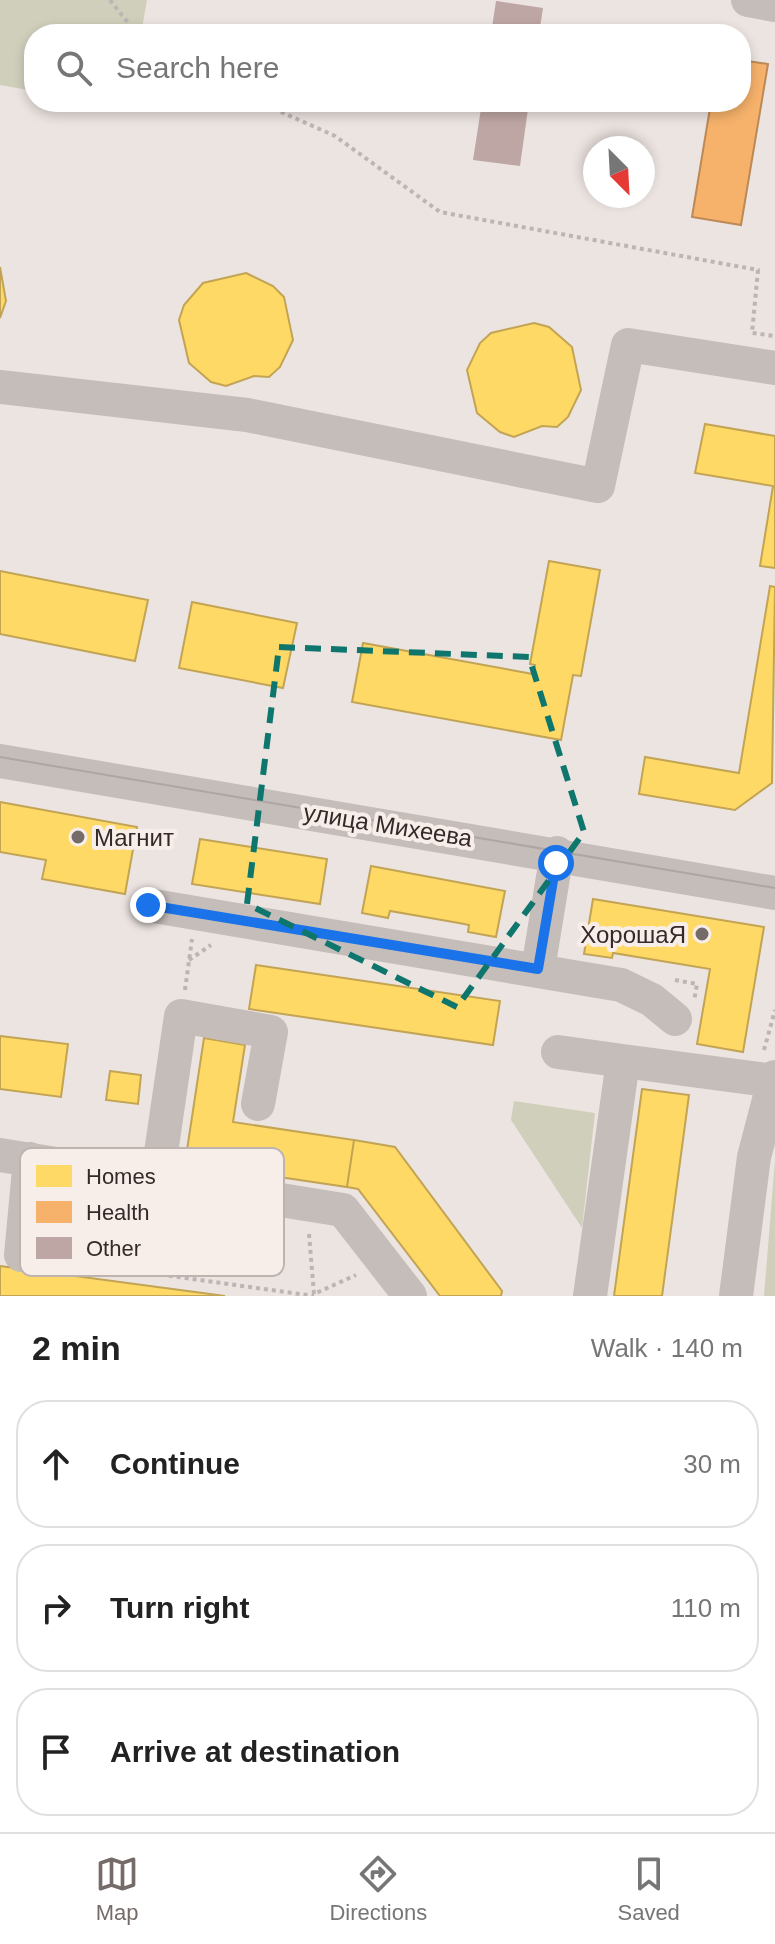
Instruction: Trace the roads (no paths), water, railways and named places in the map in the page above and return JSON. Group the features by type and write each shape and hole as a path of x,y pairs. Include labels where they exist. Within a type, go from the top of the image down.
{"street":[{"path":"748,0 775,5"},
{"path":"0,387 247,415 598,486 628,345 775,368"},
{"name":"улица Михеева","path":"0,761 557,853 775,893"},
{"path":"538,969 557,853"},
{"path":"148,905 621,985 652,1000 675,1019"},
{"path":"162,1148 181,1016 271,1032 258,1104"},
{"path":"558,1052 774,1079 754,1157 736,1296"},
{"path":"590,1296 623,1061"},
{"path":"15,1157 20,1239"},
{"path":"284,1200 343,1210 410,1296"}],"tram line":[{"path":"0,757 775,888"}],"place":[{"name":"Магнит","path":"78,837"},
{"name":"ХорошаЯ","path":"702,934"}]}
